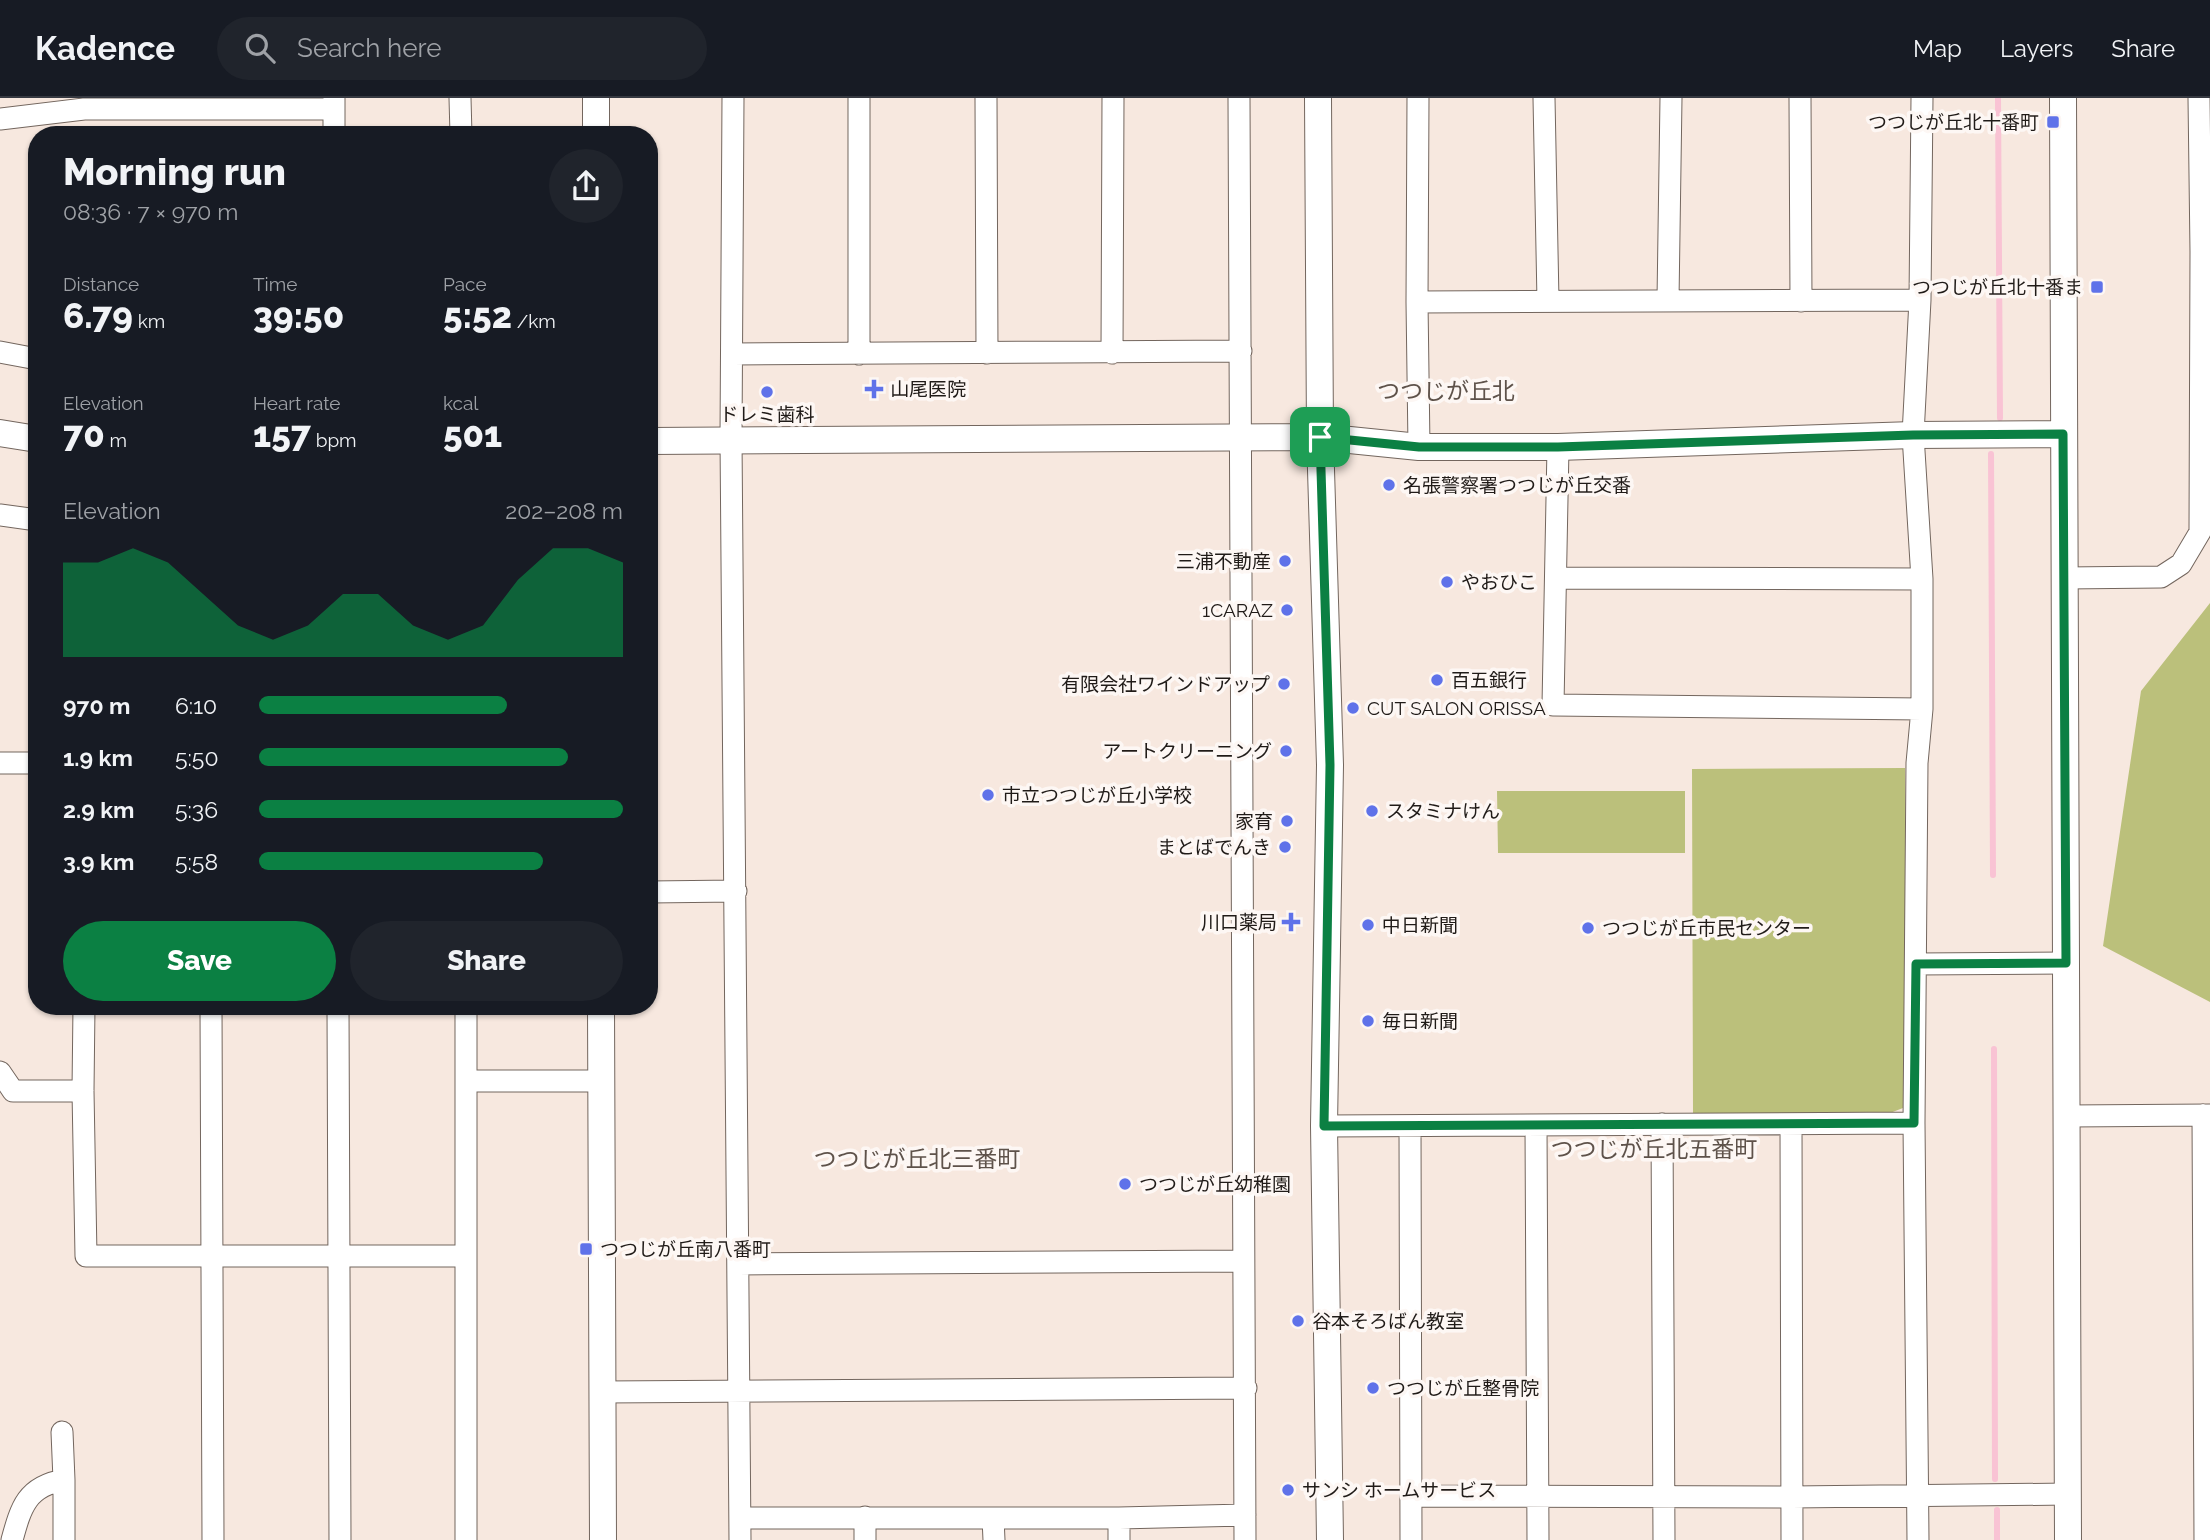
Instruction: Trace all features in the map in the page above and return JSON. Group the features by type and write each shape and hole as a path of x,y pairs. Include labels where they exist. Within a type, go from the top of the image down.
{"street":[{"path":"460,98 460,126"},
{"path":"596,98 596,126"},
{"path":"733,98 732,439 740,1540"},
{"path":"859,98 859,354"},
{"path":"986,98 988,353"},
{"path":"1112,353 1113,98"},
{"path":"1239,98 1245,1540"},
{"path":"1318,98 1320,437 1330,765 1324,1126 1330,1540"},
{"path":"1418,98 1419,447"},
{"path":"1545,98 1548,301"},
{"path":"1668,300 1671,98"},
{"path":"1800,98 1801,300"},
{"path":"1918,1540 1914,1123 1917,763 1922,709 1922,579 1913,435 1920,300 1922,98"},
{"path":"2063,98 2068,1540"},
{"path":"2064,578 2161,577 2181,564 2200,532 2205,252 2199,98"},
{"path":"0,120 84,109 223,104 334,104 334,126"},
{"path":"1417,302 1920,300"},
{"path":"733,354 1241,351"},
{"path":"0,352 28,357"},
{"path":"0,433 28,438"},
{"path":"658,441 1320,437 1419,447 1558,447 1913,435 2063,434"},
{"path":"1558,447 1553,705 1922,709"},
{"path":"0,515 28,519"},
{"path":"1556,578 1922,579"},
{"path":"0,763 28,763"},
{"path":"658,892 736,891"},
{"path":"1916,964 2066,963"},
{"path":"84,1015 86,1256 465,1256"},
{"path":"211,1015 213,1540"},
{"path":"338,1015 340,1540"},
{"path":"466,1015 466,1540"},
{"path":"601,1015 603,1540"},
{"path":"0,1072 13,1091 83,1091"},
{"path":"466,1081 602,1081"},
{"path":"2068,1116 2207,1115 2208,1458 2205,1540"},
{"path":"1324,1126 1914,1123"},
{"path":"1662,1124 1664,1540"},
{"path":"1536,1125 1538,1540"},
{"path":"1791,1125 1792,1540"},
{"path":"1410,1126 1411,1540"},
{"path":"738,1264 1243,1261"},
{"path":"602,1392 1246,1388"},
{"path":"62,1433 64,1540"},
{"path":"12,1540 27,1498 48,1482 64,1480"},
{"path":"1411,1496 1792,1497 2068,1494"},
{"path":"740,1518 1119,1518 1245,1515"},
{"path":"864,1517 865,1540"},
{"path":"993,1518 993,1540"},
{"path":"1119,1518 1119,1540"}],"green space":[{"path":"2210,603 2210,1002 2103,946 2141,691"},
{"path":"1905,768 1907,1092 1903,1108 1890,1113 1693,1113 1692,769"},
{"path":"1497,791 1685,791 1685,853 1498,853"}],"waterway":[{"path":"1998,98 2000,418"},
{"path":"1991,454 1993,875"},
{"path":"1994,1049 1995,1479"},
{"path":"1997,1510 1997,1540"}],"place":[{"name":"つつじが丘北十番町","path":"2053,122"},
{"name":"つつじが丘北十番ま","path":"2097,287"},
{"name":"山尾医院","path":"874,389"},
{"name":"ドレミ歯科","path":"767,392"},
{"name":"名張警察署つつじが丘交番","path":"1389,485"},
{"name":"三浦不動産","path":"1285,561"},
{"name":"やおひこ","path":"1447,582"},
{"name":"1CARAZ","path":"1287,610"},
{"name":"百五銀行","path":"1437,680"},
{"name":"有限会社ワインドアップ","path":"1284,684"},
{"name":"CUT SALON ORISSA","path":"1353,708"},
{"name":"アートクリーニング","path":"1286,751"},
{"name":"市立つつじが丘小学校","path":"988,795"},
{"name":"スタミナけん","path":"1372,811"},
{"name":"家育","path":"1287,821"},
{"name":"まとばでんき","path":"1285,847"},
{"name":"川口薬局","path":"1291,922"},
{"name":"中日新聞","path":"1368,925"},
{"name":"つつじが丘市民センター","path":"1588,928"},
{"name":"毎日新聞","path":"1368,1021"},
{"name":"つつじが丘幼稚園","path":"1125,1184"},
{"name":"つつじが丘南八番町","path":"586,1249"},
{"name":"谷本そろばん教室","path":"1298,1321"},
{"name":"つつじが丘整骨院","path":"1373,1388"},
{"name":"サンシ ホームサービス","path":"1288,1490"}],"district":[{"name":"つつじが丘北","path":"1446,390"},
{"name":"つつじが丘北五番町","path":"1654,1148"},
{"name":"つつじが丘北三番町","path":"917,1158"}],"route":[{"path":"2063,434 2066,963 1916,964 1914,1123 1324,1126 1330,765 1320,437 1419,447 1558,447 1913,435 2063,434"}]}
